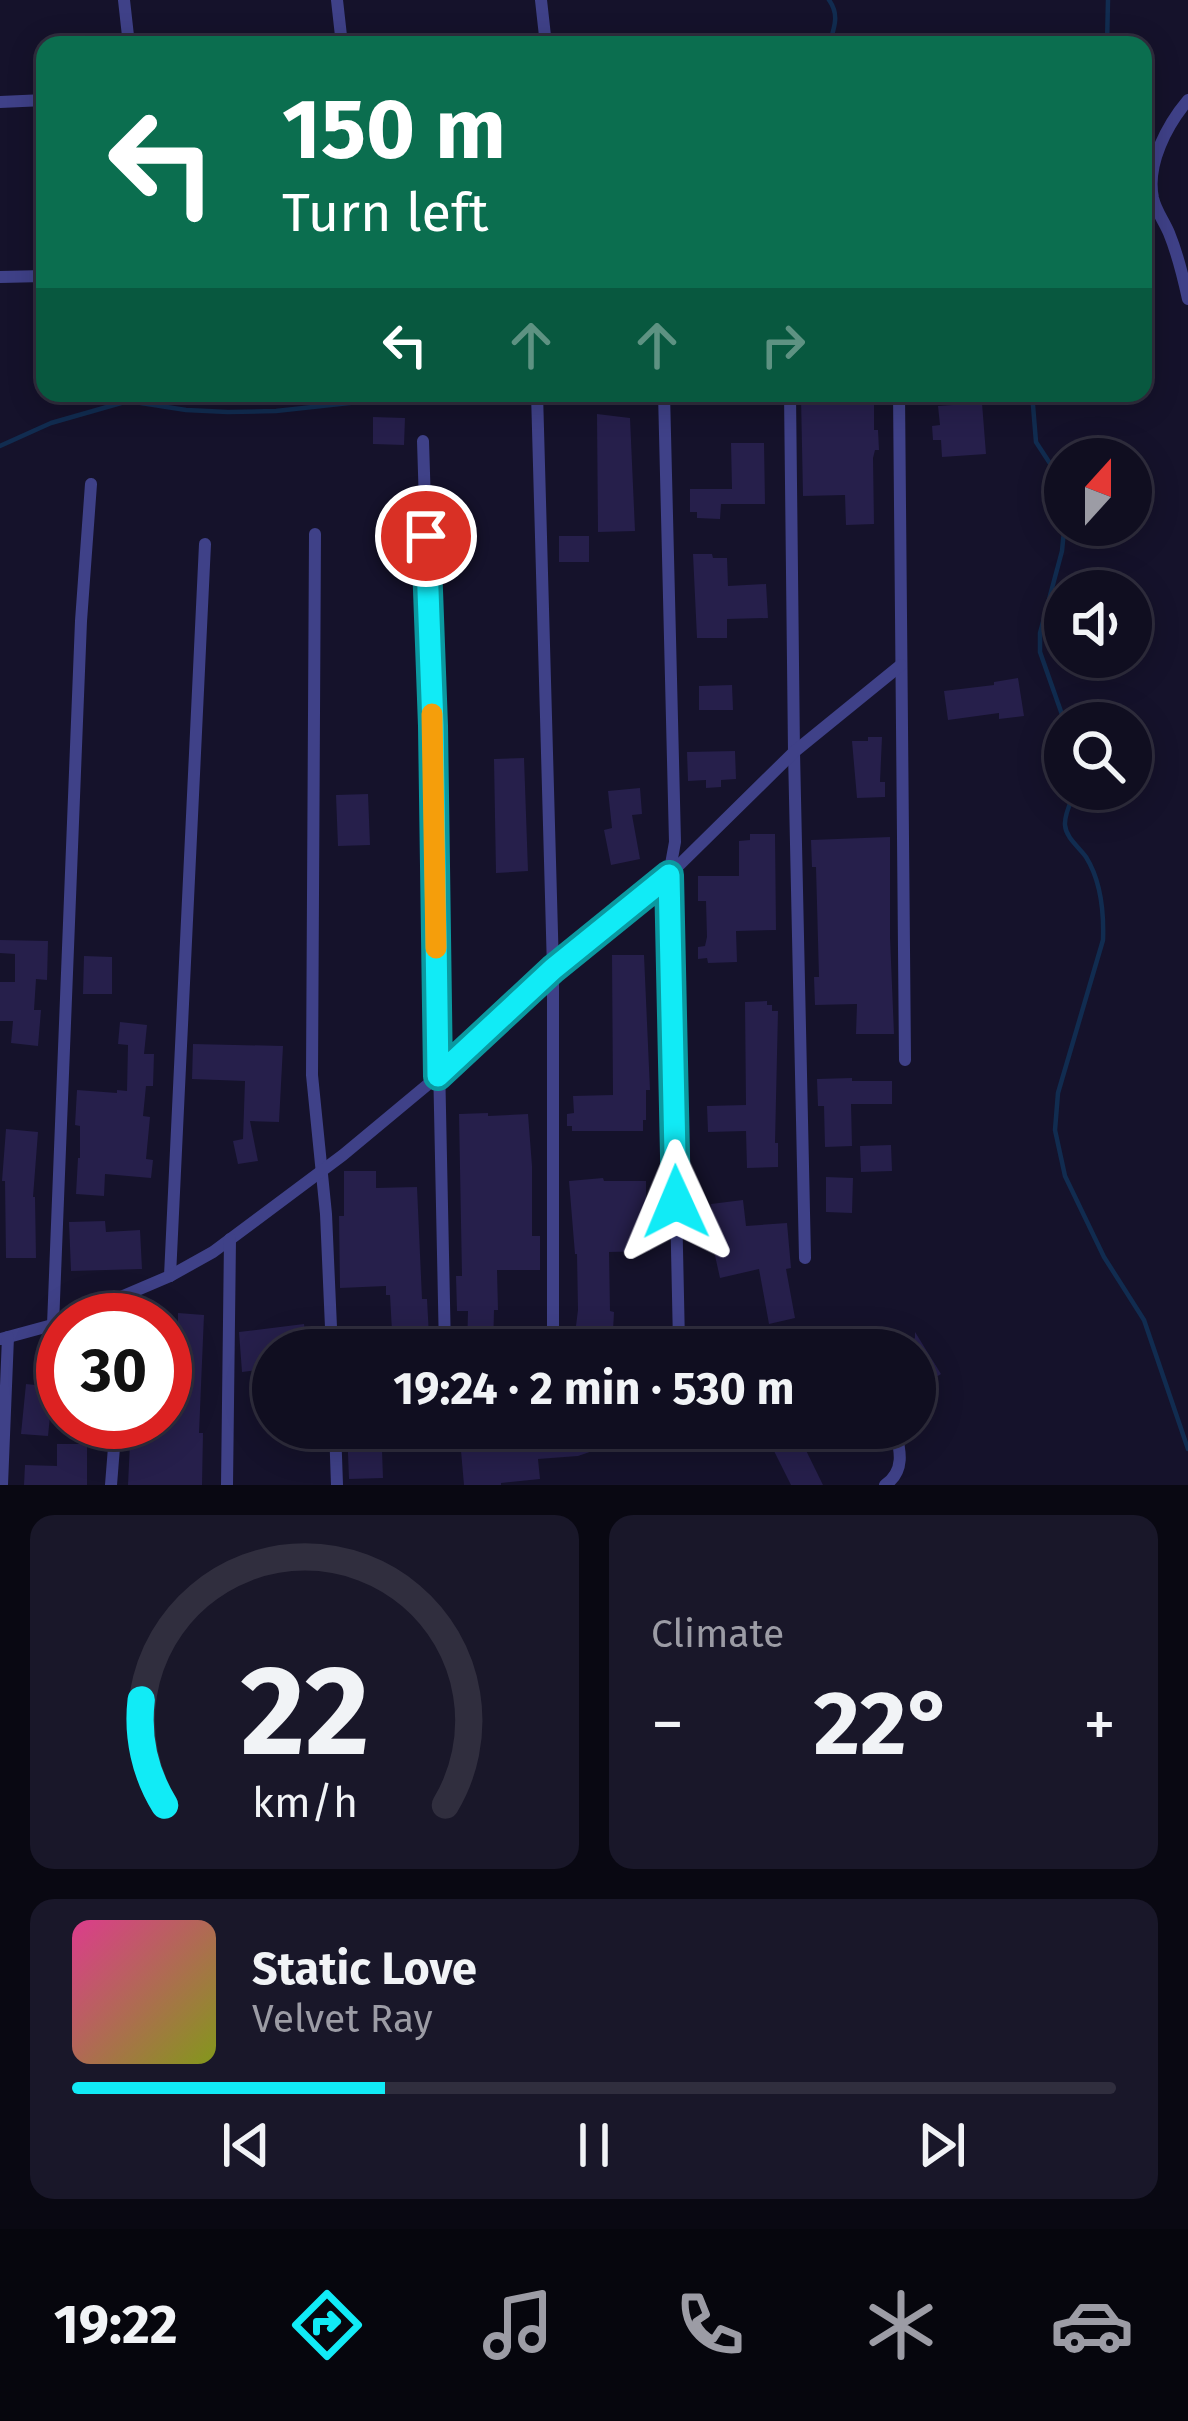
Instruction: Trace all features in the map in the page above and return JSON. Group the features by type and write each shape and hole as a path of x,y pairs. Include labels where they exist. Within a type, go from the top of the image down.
{"street":[{"path":"124,0 127,36"},
{"path":"337,0 340,36"},
{"path":"541,0 545,36"},
{"path":"0,102 36,100"},
{"path":"1152,185 1166,128 1188,100"},
{"path":"1152,195 1181,266 1188,299"},
{"path":"0,277 36,276"},
{"path":"537,402 553,969 553,1329"},
{"path":"664,402 675,842 669,875 679,1329"},
{"path":"790,402 806,1258"},
{"path":"899,402 905,1060"},
{"path":"423,441 444,1329"},
{"path":"62,1293 81,621 91,484"},
{"path":"315,534 312,1076 331,1329"},
{"path":"170,1276 205,544"},
{"path":"133,1293 230,1239 321,1172 438,1076 553,969 669,875 794,752 901,665"},
{"path":"227,1485 230,1239"},
{"path":"2,1485 4,1338 36,1329"},
{"path":"111,1485 114,1449"},
{"path":"336,1449 337,1485"},
{"path":"885,1485 899,1468 900,1449"}],"building":[{"path":"801,402 874,402 879,450 873,458 874,524 846,525 845,495 803,496"},
{"path":"982,403 986,454 942,457 941,440 933,440 932,426 940,425 938,406"},
{"path":"597,414 630,418 635,531 598,532"},
{"path":"373,417 405,418 404,445 373,444"},
{"path":"731,443 764,443 765,504 721,504 720,519 697,518 697,512 690,512 690,489 732,489"},
{"path":"559,536 589,536 589,562 559,562"},
{"path":"693,554 727,558 728,586 766,584 768,618 727,619 727,638 697,638"},
{"path":"1018,678 1024,716 999,719 999,713 948,720 944,691"},
{"path":"732,685 733,710 699,710 699,686"},
{"path":"868,737 882,737 880,782 885,782 885,797 857,798 852,741 868,741"},
{"path":"735,751 736,779 706,788 706,780 688,781 687,752"},
{"path":"524,758 528,871 496,873 494,759"},
{"path":"640,788 642,814 632,815 640,859 611,865 604,830 612,828 608,791"},
{"path":"368,794 370,845 338,846 336,795"},
{"path":"750,834 775,834 776,930 736,931 737,962 708,963 707,958 698,959 698,947 705,946 707,937 706,901 698,901 698,876 739,876 739,841 750,840"},
{"path":"890,837 894,1034 856,1034 857,1004 815,1005 814,977 819,977 811,840"},
{"path":"0,940 48,941 47,980 36,979 34,1010 41,1010 38,1046 11,1043 13,1021 0,1021 0,982 15,982 15,954 0,953"},
{"path":"612,955 644,955 650,1090 646,1090 646,1120 643,1131 572,1131 567,1114 574,1113 573,1096 613,1095"},
{"path":"84,956 112,957 112,994 83,994"},
{"path":"767,1001 772,1011 778,1011 778,1167 747,1168 746,1131 708,1132 707,1106 746,1105 745,1002"},
{"path":"120,1022 147,1025 144,1054 154,1054 153,1086 146,1086 143,1116 150,1117 146,1159 153,1160 151,1178 105,1174 104,1196 76,1194 80,1158 77,1090 127,1091 128,1045 118,1044"},
{"path":"193,1044 283,1046 279,1122 250,1121 258,1161 238,1164 233,1141 243,1139 245,1081 192,1079"},
{"path":"817,1079 892,1081 892,1104 851,1104 852,1146 825,1147 824,1106 818,1106"},
{"path":"459,1114 528,1114 532,1236 540,1236 540,1270 497,1270 494,1329 468,1329 468,1311 457,1311 456,1276 462,1276"},
{"path":"6,1129 38,1132 33,1197 36,1258 6,1258 2,1181"},
{"path":"891,1145 892,1171 861,1172 860,1146"},
{"path":"344,1171 376,1171 376,1188 417,1187 422,1299 427,1299 429,1329 392,1329 386,1286 340,1288 339,1216 344,1216"},
{"path":"826,1177 853,1178 852,1213 826,1212"},
{"path":"569,1181 646,1181 650,1251 609,1252 613,1329 576,1329 577,1254"},
{"path":"743,1200 746,1226 787,1223 791,1268 786,1269 795,1318 769,1324 759,1269 720,1278 711,1204"},
{"path":"105,1221 106,1232 140,1230 142,1269 71,1271 69,1222"},
{"path":"192,1314 204,1315 199,1433 203,1433 202,1485 128,1485 130,1449 192,1449"},
{"path":"304,1324 305,1329 263,1329"},
{"path":"252,1330 252,1371 242,1372 239,1332"},
{"path":"26,1384 36,1385 36,1435 21,1434"},
{"path":"57,1449 87,1449 87,1485 24,1485 25,1465 57,1466"},
{"path":"348,1449 404,1449 382,1450 383,1478 349,1479"},
{"path":"461,1449 598,1449 538,1459 540,1479 464,1485"},
{"path":"773,1449 805,1449 823,1485 791,1485"}],"waterway":[{"path":"829,0 835,16 832,36"},
{"path":"1107,36 1108,0"},
{"path":"0,446 51,423 124,402"},
{"path":"134,402 228,412 358,402"},
{"path":"1033,402 1036,442 1062,492 1065,520 1062,551 1040,633 1040,652 1058,702"},
{"path":"1067,810 1068,834 1095,876 1103,940 1058,1093 1055,1130 1065,1176 1104,1257 1144,1320 1188,1449"}],"slow traffic":[{"path":"432,714 436,948"}],"route":[{"path":"426,536 438,1076 553,969 669,875 676,1202"}]}
